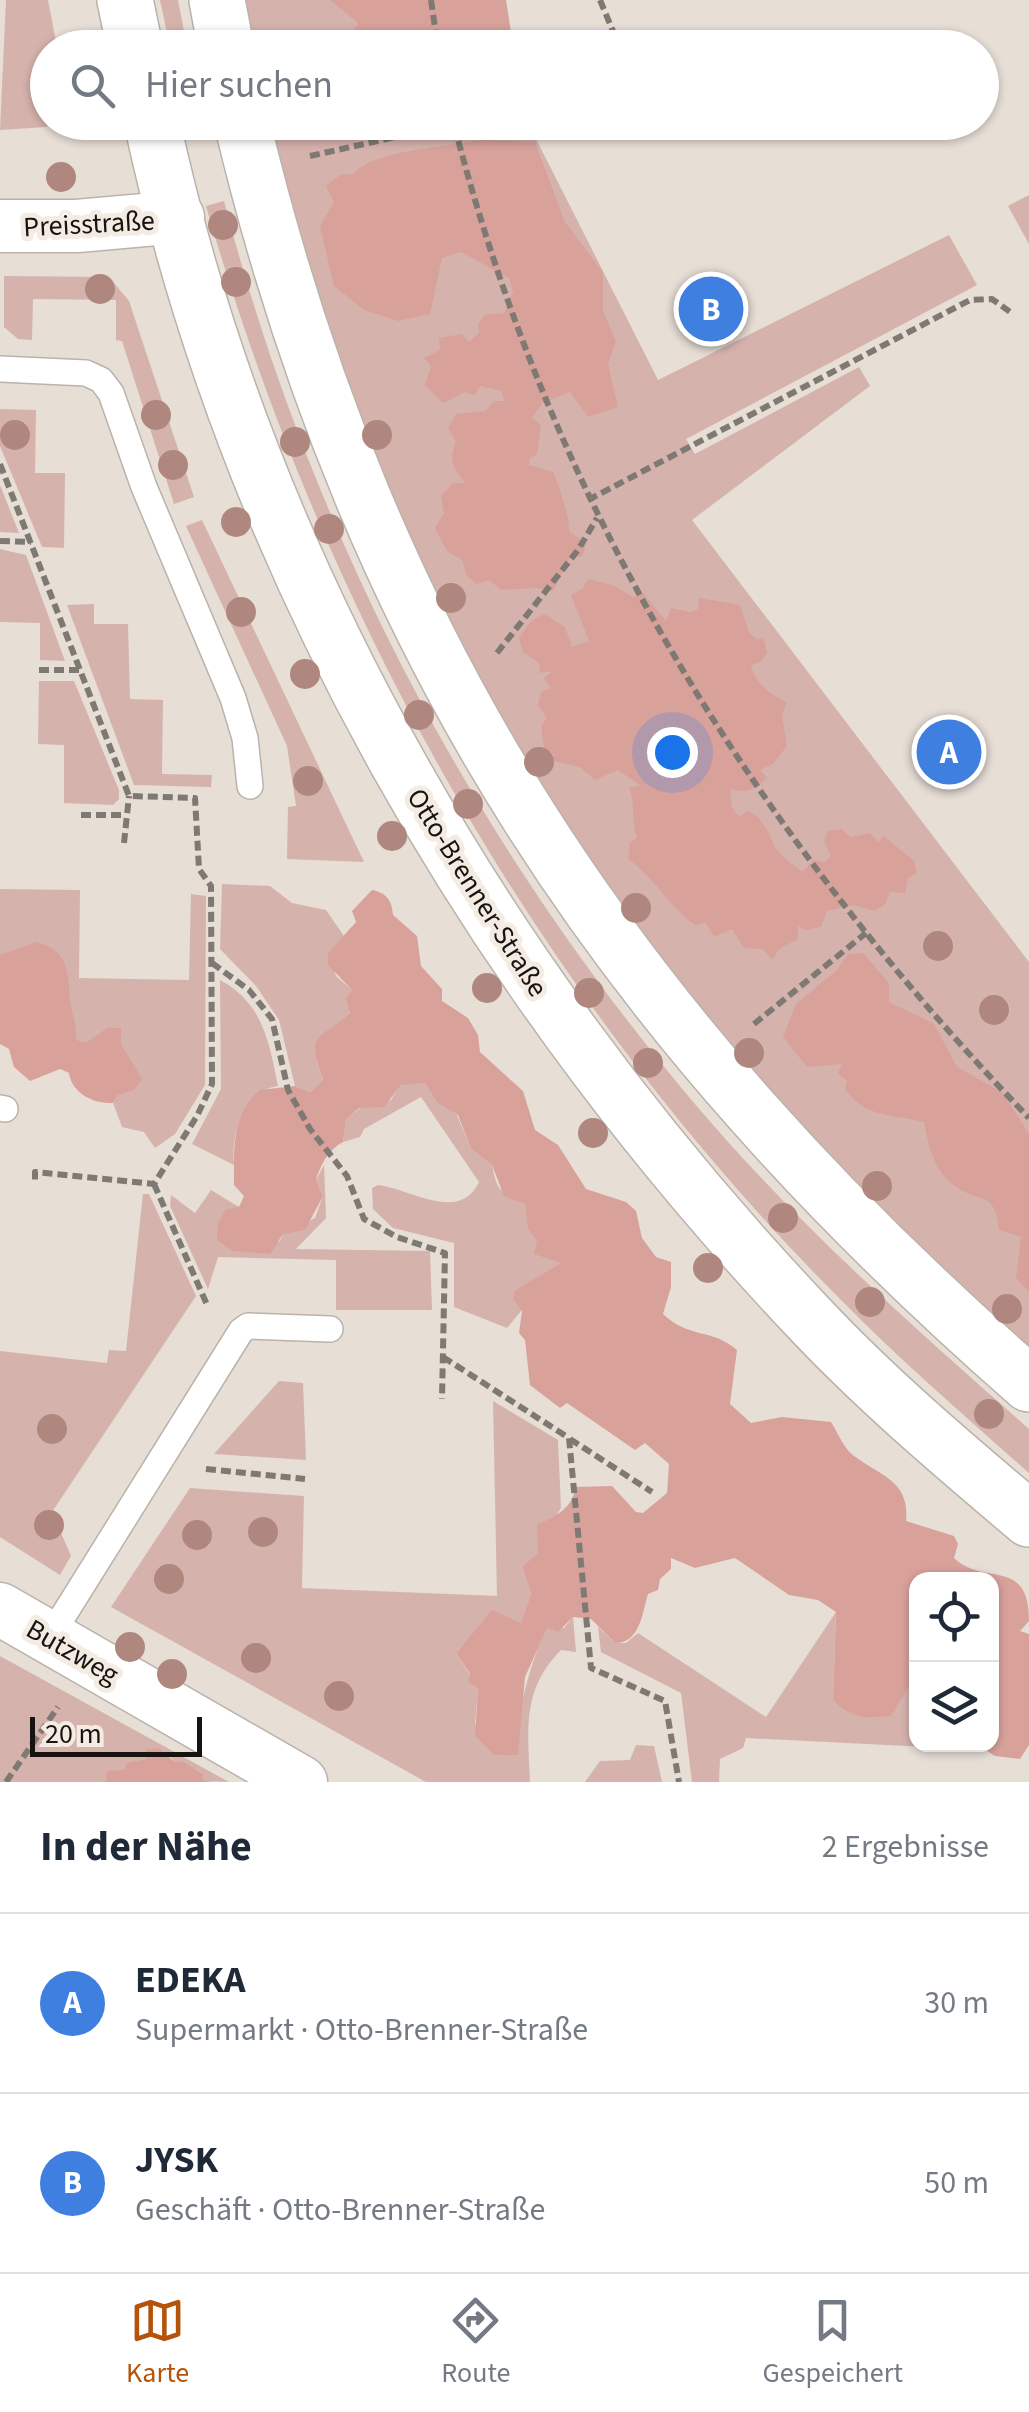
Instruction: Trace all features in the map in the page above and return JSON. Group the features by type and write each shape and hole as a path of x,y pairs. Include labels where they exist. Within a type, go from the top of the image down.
{"street":[{"path":"125,0 132,30"},
{"path":"217,0 223,30"},
{"name":"Otto-Brenner-Straße","path":"157,140 222,367 312,592 430,821 524,969 649,1138 808,1317 911,1417 1029,1519"},
{"path":"248,145 325,409 447,682 493,764 570,884 707,1062 885,1254 1029,1384"},
{"name":"Preisstraße","path":"0,226 178,218"},
{"name":"Butzweg","path":"0,1609 302,1782"}],"lane":[{"path":"0,369 86,373 101,380 111,393 144,486 234,698 246,738 250,786"},
{"path":"50,1637 248,1326 330,1329"}],"path":[{"path":"431,0 435,30"},
{"path":"600,0 612,30"},
{"path":"248,145 295,140"},
{"path":"459,140 500,283 588,500 664,643 728,747 806,860 965,1052 1029,1118"},
{"path":"588,500 970,300 992,299 1013,314"},
{"path":"0,464 129,796 124,843"},
{"path":"447,682 502,650 597,517"},
{"path":"0,541 31,542"},
{"path":"39,670 80,670"},
{"path":"129,796 195,798 199,869 210,886 212,1084 198,1116 154,1184"},
{"path":"81,815 124,815"},
{"path":"707,1062 866,932"},
{"path":"211,962 249,990 272,1019 288,1090 310,1129 347,1176 364,1219 397,1237 445,1253 442,1399"},
{"path":"35,1184 35,1172 154,1184"},
{"path":"154,1184 228,1353"},
{"path":"443,1356 652,1492"},
{"path":"569,1438 591,1668 664,1701 679,1782"},
{"path":"160,1465 306,1479"},
{"path":"6,1782 37,1741"}],"shaded area":[{"path":"6,0 48,0 54,30 30,30 30,128 0,130"},
{"path":"160,0 178,0 184,30 166,30"},
{"path":"217,0 493,0 499,30 223,30"},
{"path":"330,0 506,0 511,30 355,30 358,23"},
{"path":"249,140 537,140 658,380 949,235 977,285 686,439 695,454 859,367 870,386 692,520 1029,962 1029,1384 956,1320 493,763"},
{"path":"482,140 535,142 565,222 603,272 603,311 616,341 608,364 618,407 588,417 570,392 543,403 532,417 541,426 537,454 529,459 529,465 553,472 569,531 586,544 582,557 571,556 553,591 501,590 489,580 477,584 467,576 462,560 447,551 435,528 444,513 441,496 453,483 465,483 453,464 456,442 448,428 456,414 486,411 494,401 505,401 501,391 480,386 475,395 465,392 443,403 425,385 431,366 424,358 440,350 439,338 462,334 469,342 479,333 478,324 485,315 504,313 513,292 509,278 461,252 442,258 430,314 398,321 364,310 334,286 320,226 334,202 326,186 340,175 354,174 363,166 393,155"},
{"path":"1029,195 1029,244 1008,206"},
{"path":"224,201 260,325 303,445 352,563 408,678 471,790 539,898 694,1103 772,1190 898,1312 1029,1429 1029,1473 864,1323 733,1184 631,1060 539,929 455,794 379,653 313,507 255,358 206,206"},
{"path":"4,276 109,277 129,301 194,497 174,504 122,341 116,340 116,300 33,299 32,340 18,339 4,327"},
{"path":"0,409 36,410 35,473 65,473 64,548 42,547 0,446"},
{"path":"0,485 19,533 0,532"},
{"path":"202,520 364,862 287,859 288,807 296,806 287,746 186,526"},
{"path":"0,549 26,555 65,661 40,660 40,623 0,622"},
{"path":"588,579 613,585 633,597 643,593 666,621 671,608 691,612 698,609 699,598 740,605 749,633 758,640 763,637 767,652 761,662 751,665 753,671 764,688 787,702 782,715 787,746 773,764 760,770 767,778 758,785 746,791 730,789 732,807 739,817 747,811 758,818 779,853 803,872 813,860 825,862 831,856 824,841 828,831 841,829 851,837 870,833 878,842 884,836 914,861 917,873 908,878 905,893 890,892 885,904 875,911 853,905 827,911 821,927 806,930 798,926 798,939 778,950 773,960 763,949 744,948 732,929 714,937 706,923 695,925 678,910 628,859 630,843 637,838 629,787 641,786 618,770 595,780 580,767 550,760 554,755 544,747 541,726 547,718 538,705 541,692 550,688 544,678 553,671 540,673 539,663 523,652 519,638 531,621 544,614 565,627 572,647 589,641 571,595 582,589"},
{"path":"94,604 94,624 128,624 130,699 163,700 162,774 212,775 211,787 134,785 67,605"},
{"path":"39,681 74,681 119,790 119,799 113,805 64,803 64,745 38,744"},
{"path":"222,884 270,886 292,903 326,910 346,939 328,953 336,976 352,990 350,1012 317,1063 323,1080 310,1092 295,1086 279,1020 256,986 220,949"},
{"path":"0,889 80,890 79,978 189,980 191,894 206,896 205,1085 175,1134 155,1148 144,1132 122,1127 113,1103 118,1095 0,998"},
{"path":"372,890 388,898 393,915 417,936 421,966 442,989 442,1001 468,1018 478,1035 480,1052 523,1091 535,1130 558,1145 586,1189 626,1202 636,1211 642,1238 656,1257 671,1262 671,1287 663,1314 682,1327 719,1339 737,1350 730,1404 751,1423 782,1417 831,1422 850,1453 898,1488 906,1508 906,1521 954,1536 958,1544 954,1558 983,1572 909,1572 909,1686 891,1716 853,1714 833,1700 836,1612 818,1600 789,1595 735,1558 695,1568 671,1558 671,1569 660,1579 658,1590 648,1594 635,1633 623,1642 615,1643 591,1619 573,1617 558,1632 547,1628 525,1677 518,1755 494,1755 475,1736 478,1688 468,1682 470,1674 456,1653 492,1610 521,1623 531,1594 522,1566 538,1554 537,1525 567,1506 575,1487 612,1486 636,1512 643,1513 667,1493 669,1464 645,1443 635,1450 567,1403 560,1408 530,1385 525,1340 519,1333 522,1311 513,1299 515,1290 561,1263 534,1254 537,1241 528,1228 525,1204 504,1196 492,1165 471,1149 458,1115 438,1103 425,1083 401,1085 384,1107 359,1108 346,1120 343,1142 329,1153 318,1174 316,1180 323,1196 305,1230 283,1234 270,1254 233,1251 217,1240 218,1223 226,1209 239,1207 244,1196 234,1185 235,1146 244,1110 260,1090 295,1086 310,1092 323,1080 315,1044 350,1013 346,999 352,990 328,965 328,953 356,922 352,911"},
{"path":"36,942 55,950 65,964 76,1040 86,1043 107,1028 121,1028 121,1044 142,1079 134,1090 118,1095 113,1103 85,1096 74,1087 69,1073 60,1069 30,1081 14,1067 9,1049 0,1044 0,955"},
{"path":"863,953 889,983 889,1002 934,1024 957,1067 1002,1092 1029,1134 1029,1292 1016,1278 1021,1237 999,1230 990,1203 963,1191 941,1172 924,1122 861,1105 845,1089 847,1081 838,1073 842,1064 807,1067 783,1037 796,1004 836,971 848,954"},
{"path":"220,980 255,1012 267,1039 278,1086 256,1096 241,1116 234,1165 192,1144 221,1089"},
{"path":"425,1083 457,1115 471,1149 492,1165 502,1190 525,1204 537,1237 564,1262 515,1290 522,1310 507,1328 454,1307 454,1243 393,1228 373,1209 372,1188 378,1185 447,1202 459,1201 479,1182 421,1097 364,1129 360,1137 343,1142 346,1120 360,1108 391,1100 400,1085"},
{"path":"324,1165 326,1218 296,1249 430,1251 432,1310 336,1310 336,1260 218,1257 208,1289 170,1206 171,1195 195,1213 211,1190 239,1207 279,1242 283,1234 315,1218 323,1196 316,1180"},
{"path":"143,1194 149,1194 196,1296 52,1512 71,1556 60,1575 0,1537 0,1351 107,1363 109,1350 126,1351"},
{"path":"279,1381 303,1383 306,1460 214,1454"},
{"path":"493,1401 558,1440 561,1508 541,1541 538,1555 522,1566 531,1594 521,1624 492,1611 456,1653 478,1688 475,1724 501,1756 547,1628 564,1628 573,1617 576,1652 561,1650 548,1665 533,1696 528,1728 530,1782 426,1782 111,1607 190,1488 304,1496 302,1588 497,1596"},
{"path":"999,1575 1022,1588 1027,1601 1029,1621 1020,1631 1029,1634 1029,1745 1020,1759 989,1752 999,1752"},
{"path":"836,1612 833,1700 868,1716 889,1714 902,1695 909,1670 909,1746 746,1738 743,1748 720,1759 719,1782 692,1782 681,1693 601,1652 598,1627 615,1643 626,1643 638,1633 766,1717"},
{"path":"0,1656 229,1782 204,1781 203,1774 183,1761 175,1762 167,1753 175,1782 0,1782"},
{"path":"636,1745 654,1746 662,1782 585,1782 600,1761 630,1760"},
{"path":"158,1748 175,1762 183,1761 203,1774 204,1781 214,1782 106,1782 107,1771 124,1770 127,1763 147,1759 146,1750"}],"place":[{"name":"JYSK","path":"711,309"},
{"name":"EDEKA","path":"949,752"}]}
